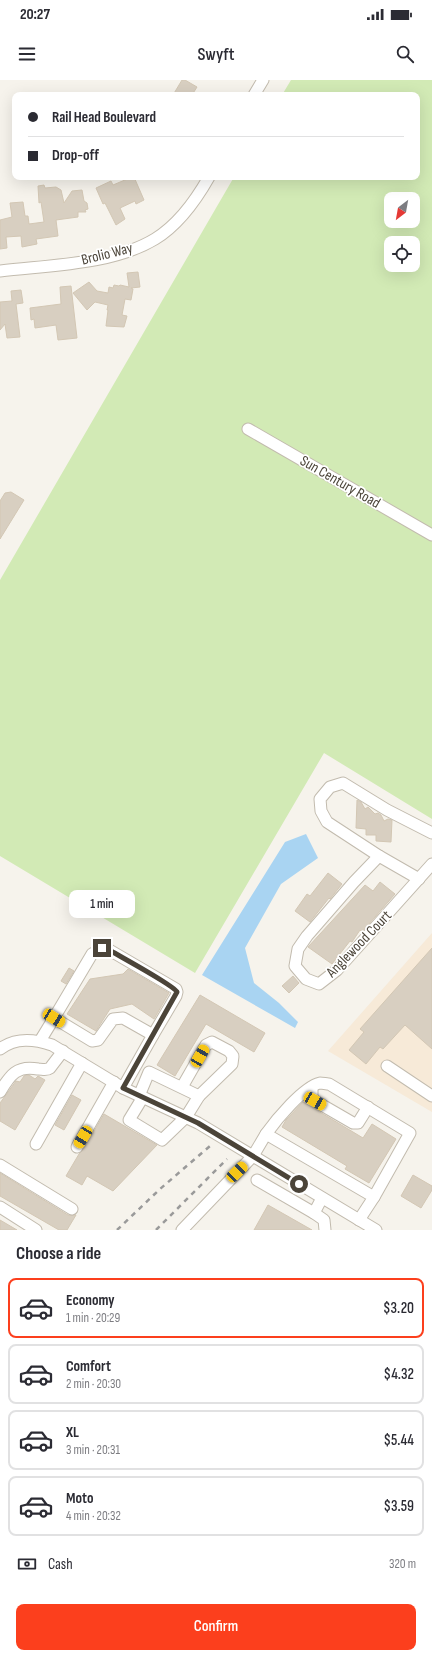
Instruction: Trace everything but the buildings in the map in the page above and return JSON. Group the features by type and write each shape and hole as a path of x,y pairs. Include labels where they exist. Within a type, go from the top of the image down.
{"street":[{"path":"256,92 263,80"},
{"name":"Brolio Way","path":"0,271 99,259 128,252 156,239 174,223 199,195 207,180"},
{"name":"Sun Century Road","path":"248,428 432,535"},
{"path":"419,879 379,856 327,822 321,811 320,799 330,787 343,783 387,810 432,833"},
{"name":"Anglewood Court","path":"379,856 354,882 307,936 298,949 295,966 306,979 319,984 337,970 432,864"},
{"path":"40,1041 92,954 102,948 111,951 176,989 176,996 153,1035 77,1147"},
{"path":"54,1018 92,1041 98,1040 113,1019 123,1018 153,1035"},
{"path":"0,1049 18,1041 29,1040 40,1041 52,1045 141,1097 186,1117 376,1230"},
{"path":"182,1087 206,1045 212,1042 229,1051 233,1056 232,1064 199,1096 186,1117 162,1140 129,1120 141,1097 150,1072 199,1096"},
{"path":"0,1092 15,1072 28,1067 47,1070 62,1051"},
{"path":"36,1144 82,1063"},
{"path":"387,1066 432,1096"},
{"path":"182,1230 253,1156 266,1134 285,1111 312,1087 320,1083 329,1084 410,1133 374,1197 359,1220"},
{"path":"312,1087 312,1098 315,1101 353,1123 358,1123 368,1107"},
{"path":"266,1134 374,1197"},
{"path":"0,1166 72,1209"},
{"path":"258,1180 324,1220 325,1230"},
{"path":"314,1213 322,1198"},
{"path":"0,1208 36,1230"}],"shaded area":[{"path":"432,933 432,1112 328,1051"}],"green space":[{"path":"291,80 432,80 432,819 324,753 195,973 0,856 0,580 232,180 420,180 420,92 284,92"}],"water":[{"path":"306,834 318,858 281,884 245,948 254,983 279,1003 298,1022 295,1028 202,975 285,842"}],"railway":[{"path":"117,1230 160,1189 210,1146"},
{"path":"156,1230 227,1159"}],"route":[{"path":"102,948 111,951 176,989 177,992 123,1088 198,1123 299,1184"}]}
